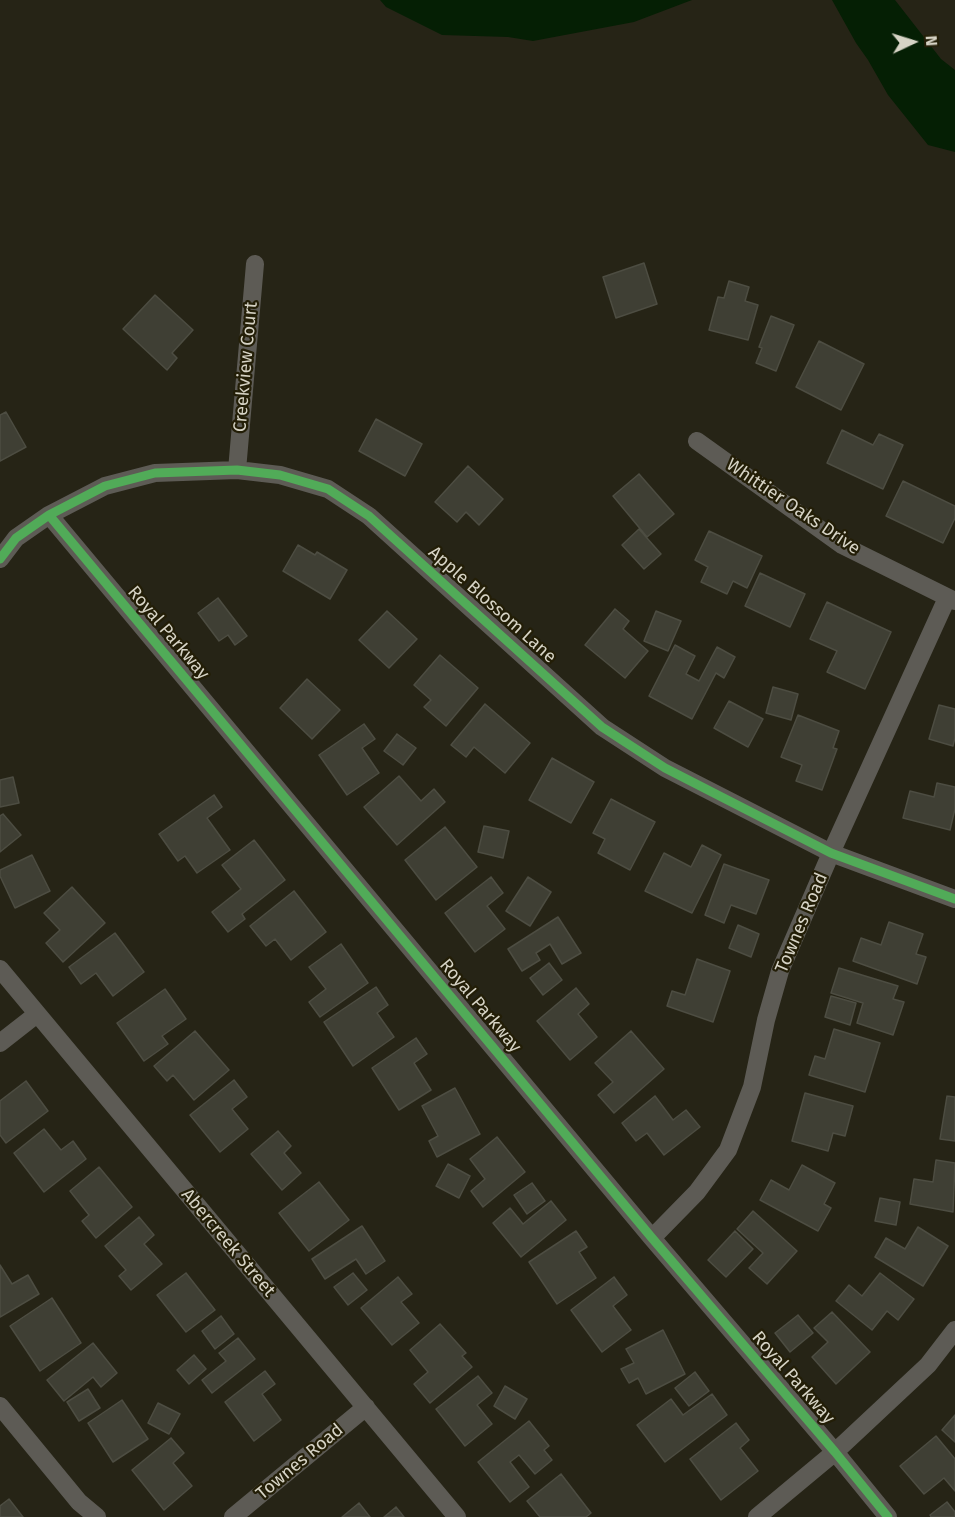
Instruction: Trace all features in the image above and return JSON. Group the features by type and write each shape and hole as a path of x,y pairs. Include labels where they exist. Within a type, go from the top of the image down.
{"street":[{"name":"Creekview Court","path":"237,470 255,264"},
{"name":"Whittier Oaks Drive","path":"697,441 842,545 951,600"},
{"name":"Apple Blossom Lane","path":"0,559 16,538 49,515 105,486 154,473 237,470 280,475 328,489 369,516 602,727 665,768 831,853 955,898"},
{"name":"Royal Parkway","path":"49,515 652,1238 888,1517"},
{"name":"Townes Road","path":"652,1238 697,1192 728,1150 752,1086 765,1020 780,972 831,853 951,600"},
{"name":"Abercreek Street","path":"0,969 457,1517"},
{"path":"0,1043 38,1014"},
{"path":"757,1517 835,1452 928,1365 955,1330"},
{"path":"0,1406 79,1502 97,1517"},
{"name":"Townes Road","path":"233,1517 366,1407"}],"shaded area":[{"path":"380,0 692,0 634,22 533,41 508,37 442,35 386,7"},
{"path":"832,0 895,0 941,59 955,70 955,152 928,145 888,95"}],"building":[{"path":"644,263 657,304 616,318 603,277"},
{"path":"729,281 749,287 745,301 758,305 748,340 709,330 718,297 724,298"},
{"path":"155,295 193,330 172,353 177,358 167,370 123,329"},
{"path":"771,316 794,325 776,371 756,363 762,348 759,347"},
{"path":"819,341 864,364 841,410 796,387"},
{"path":"6,412 26,447 0,461 0,415"},
{"path":"376,419 422,444 405,476 359,451"},
{"path":"842,430 873,445 879,434 903,445 883,489 827,463"},
{"path":"468,466 503,499 479,525 466,512 457,522 435,502"},
{"path":"639,474 674,514 647,537 613,496"},
{"path":"903,481 955,506 955,518 943,543 886,516"},
{"path":"639,529 661,554 644,569 622,545"},
{"path":"709,531 762,556 747,588 733,581 727,594 701,582 708,567 695,560"},
{"path":"298,545 315,555 317,552 347,570 330,599 283,571"},
{"path":"760,573 805,594 790,627 745,606"},
{"path":"218,598 247,636 235,645 228,635 219,641 198,613"},
{"path":"827,602 891,632 865,689 827,672 837,651 810,639"},
{"path":"615,609 629,621 623,629 648,651 625,678 585,645"},
{"path":"387,611 417,639 389,668 359,640"},
{"path":"656,611 681,621 668,651 644,641"},
{"path":"675,645 695,656 686,674 699,681 717,647 735,657 724,678 716,673 692,719 649,696"},
{"path":"440,655 478,688 446,726 424,707 431,700 414,685"},
{"path":"307,679 340,710 312,739 280,708"},
{"path":"773,687 798,694 791,720 766,713"},
{"path":"729,701 763,719 748,747 714,728"},
{"path":"485,704 530,743 505,773 474,747 466,757 451,745"},
{"path":"939,705 955,709 953,746 929,739"},
{"path":"798,715 839,731 833,748 837,749 822,790 796,781 802,765 781,757"},
{"path":"364,724 375,739 362,748 379,773 347,795 319,755"},
{"path":"397,734 416,748 403,765 384,751"},
{"path":"552,758 594,782 571,823 529,800"},
{"path":"399,776 421,801 434,789 445,802 397,845 364,807"},
{"path":"13,777 19,803 0,807 0,780"},
{"path":"937,783 955,787 955,809 950,830 903,818 910,791 934,797"},
{"path":"214,795 222,807 207,818 230,850 197,873 185,856 178,861 159,834"},
{"path":"611,799 655,822 630,870 598,853 605,839 593,833"},
{"path":"3,814 21,835 0,852 0,816"},
{"path":"484,826 509,831 503,858 478,852"},
{"path":"445,827 477,867 436,900 405,860"},
{"path":"254,840 285,880 242,914 245,919 228,932 212,912 241,889 222,865"},
{"path":"702,845 721,855 692,913 645,891 664,853 691,867"},
{"path":"32,855 50,891 15,908 0,876 0,870"},
{"path":"724,864 769,880 756,914 731,905 724,923 705,915"},
{"path":"491,877 503,893 487,906 505,929 475,952 445,913"},
{"path":"528,877 551,892 530,926 506,911"},
{"path":"72,887 105,923 63,962 46,943 60,930 44,913"},
{"path":"294,891 326,932 291,960 275,939 266,946 250,926"},
{"path":"558,917 581,953 562,964 550,944 536,953 540,960 522,971 508,949"},
{"path":"889,922 923,934 916,954 926,957 917,984 853,961 861,938 881,945"},
{"path":"738,925 759,934 751,957 729,948"},
{"path":"115,933 144,972 113,996 96,973 81,984 69,967"},
{"path":"341,944 368,983 320,1017 309,1002 326,989 309,967"},
{"path":"697,959 730,971 713,1022 667,1006 672,991 685,995"},
{"path":"549,963 562,980 543,995 530,978"},
{"path":"839,968 898,986 893,999 904,1002 893,1035 857,1023 863,1003 831,993"},
{"path":"376,987 388,1005 377,1013 394,1037 353,1066 324,1022"},
{"path":"576,988 589,1004 578,1014 597,1037 570,1060 537,1021"},
{"path":"165,989 186,1019 162,1036 168,1044 144,1061 117,1023"},
{"path":"831,996 856,1003 850,1025 825,1017"},
{"path":"834,1029 880,1043 865,1092 809,1075 815,1056 825,1059"},
{"path":"195,1031 229,1070 194,1100 173,1075 167,1081 154,1066"},
{"path":"631,1031 664,1069 614,1113 598,1095 613,1082 595,1063"},
{"path":"416,1038 427,1054 414,1063 431,1090 399,1110 372,1068"},
{"path":"234,1080 247,1097 232,1109 248,1129 220,1152 190,1115"},
{"path":"26,1081 48,1111 6,1143 0,1135 0,1101"},
{"path":"455,1088 480,1134 437,1157 429,1141 438,1136 422,1106"},
{"path":"805,1093 853,1106 845,1136 833,1133 828,1151 792,1141"},
{"path":"655,1096 673,1120 686,1110 700,1127 664,1155 647,1133 636,1141 622,1123"},
{"path":"947,1096 955,1097 955,1141 940,1139"},
{"path":"44,1129 61,1150 73,1141 86,1159 44,1192 14,1153"},
{"path":"278,1131 291,1146 284,1153 301,1173 282,1190 251,1154"},
{"path":"497,1137 525,1172 483,1207 471,1191 485,1179 470,1159"},
{"path":"936,1160 955,1163 953,1212 910,1204 914,1179 933,1182"},
{"path":"448,1164 470,1176 459,1198 436,1186"},
{"path":"802,1165 835,1183 824,1204 831,1208 818,1231 760,1200 771,1180 789,1190"},
{"path":"99,1167 132,1207 96,1238 82,1221 89,1215 70,1191"},
{"path":"319,1182 349,1220 309,1251 279,1213"},
{"path":"532,1183 545,1201 527,1214 514,1195"},
{"path":"880,1198 900,1202 896,1225 875,1221"},
{"path":"551,1201 566,1220 521,1257 493,1223 510,1208 523,1224"},
{"path":"753,1211 797,1251 767,1284 749,1268 763,1253 737,1229"},
{"path":"139,1217 154,1235 144,1244 162,1264 131,1290 119,1276 126,1270 105,1246"},
{"path":"362,1226 385,1261 366,1274 356,1259 325,1279 312,1259"},
{"path":"918,1227 948,1246 923,1286 875,1257 886,1238 905,1249"},
{"path":"576,1231 587,1247 579,1252 596,1278 557,1304 529,1262"},
{"path":"735,1231 753,1249 726,1277 708,1260"},
{"path":"0,1265 12,1284 28,1275 39,1294 0,1317"},
{"path":"186,1273 215,1310 186,1332 157,1295"},
{"path":"353,1273 367,1290 348,1305 334,1287"},
{"path":"880,1273 914,1299 898,1320 887,1311 872,1330 836,1301 849,1285 862,1296"},
{"path":"398,1277 412,1294 401,1302 419,1323 392,1345 361,1308"},
{"path":"614,1277 627,1295 613,1306 631,1330 602,1352 571,1310"},
{"path":"52,1298 81,1343 40,1371 10,1326"},
{"path":"832,1312 870,1352 836,1384 812,1357 828,1342 814,1328"},
{"path":"798,1315 813,1333 790,1352 775,1333"},
{"path":"221,1316 234,1334 215,1349 202,1331"},
{"path":"440,1324 466,1353 462,1356 472,1367 430,1403 414,1384 428,1372 410,1350"},
{"path":"663,1330 685,1374 646,1394 638,1378 629,1383 621,1369 634,1363 626,1349"},
{"path":"238,1338 255,1359 212,1393 202,1380 226,1361 219,1353"},
{"path":"93,1343 117,1373 101,1387 93,1377 64,1401 47,1380"},
{"path":"194,1355 206,1369 189,1384 177,1370"},
{"path":"265,1371 275,1384 262,1394 281,1420 254,1441 225,1402"},
{"path":"695,1372 709,1391 689,1406 675,1388"},
{"path":"478,1376 492,1393 477,1405 492,1424 465,1446 436,1409"},
{"path":"505,1386 527,1399 515,1419 494,1406"},
{"path":"88,1389 100,1408 79,1421 67,1402"},
{"path":"712,1394 727,1415 665,1462 637,1425 671,1399 683,1415"},
{"path":"122,1400 148,1439 113,1462 88,1423"},
{"path":"158,1403 180,1414 169,1434 148,1423"},
{"path":"955,1415 955,1442 942,1430"},
{"path":"529,1421 549,1446 544,1450 552,1460 535,1474 519,1455 510,1462 529,1487 510,1502 478,1462"},
{"path":"736,1423 749,1440 740,1448 758,1471 721,1500 690,1459"},
{"path":"936,1436 955,1459 955,1491 944,1478 924,1494 900,1466"},
{"path":"171,1438 184,1453 173,1463 192,1486 164,1510 132,1470"},
{"path":"561,1474 591,1513 586,1517 540,1517 527,1501"},
{"path":"9,1499 23,1517 0,1517 0,1506"},
{"path":"947,1502 955,1512 955,1517 931,1517 930,1515"},
{"path":"359,1503 370,1517 342,1517"},
{"path":"396,1507 404,1517 384,1517"}],"cycle path":[{"path":"0,559 16,538 49,515 105,486 155,473 237,470 280,475 328,489 369,516 602,727 665,768 831,853 955,899"},
{"path":"49,515 652,1238 888,1517"}]}
